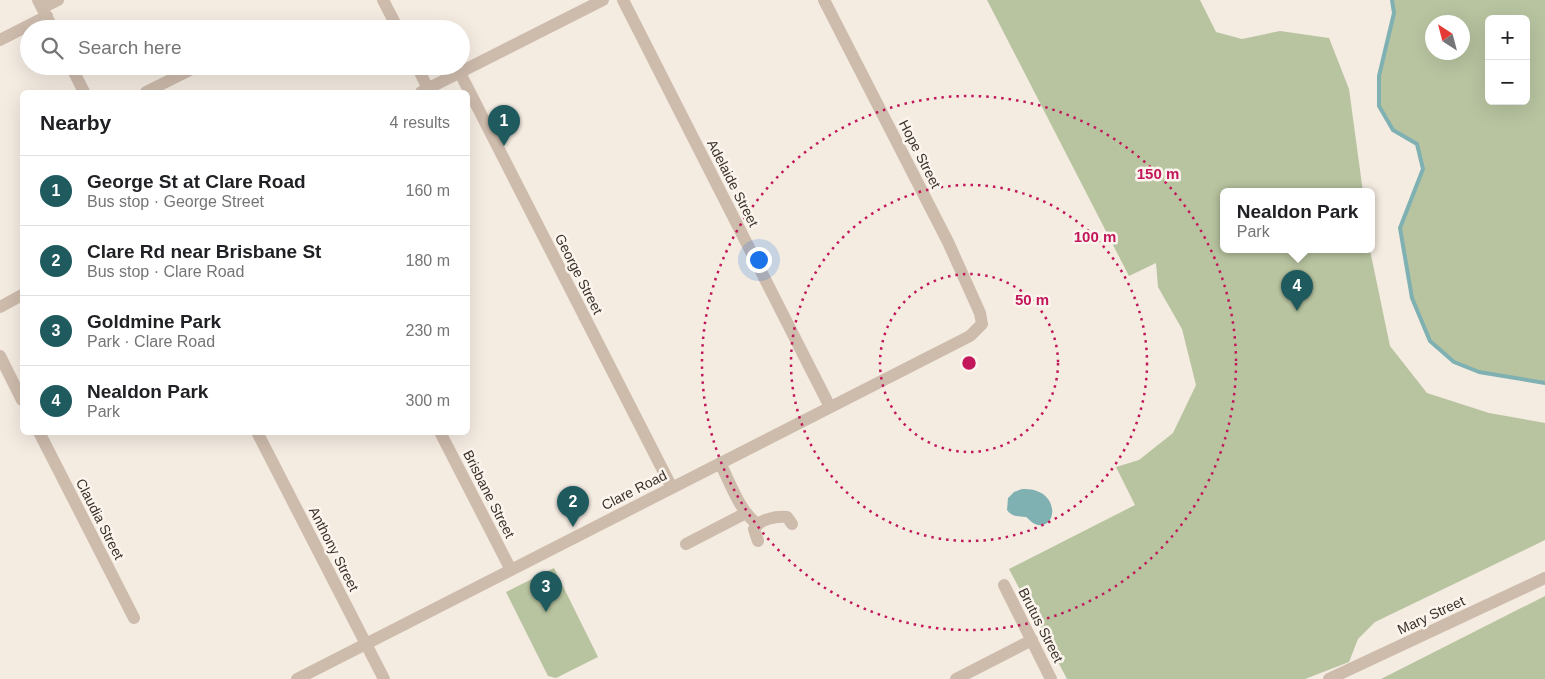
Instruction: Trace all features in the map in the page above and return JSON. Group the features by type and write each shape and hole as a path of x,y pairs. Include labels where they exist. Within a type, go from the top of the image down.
{"street":[{"path":"26,20 42,8 58,0"},
{"path":"383,0 393,20"},
{"path":"470,67 585,4 603,0"},
{"name":"Adelaide Street","path":"623,0 830,407"},
{"name":"Hope Street","path":"824,0 948,242 980,313 982,324"},
{"path":"42,8 48,20"},
{"path":"0,40 20,25"},
{"path":"76,75 83,90"},
{"path":"150,90 180,75"},
{"path":"420,75 425,90"},
{"path":"427,90 456,75"},
{"name":"George Street","path":"461,75 469,90"},
{"name":"George Street","path":"470,93 672,488"},
{"path":"0,307 20,296"},
{"name":"Clare Road","path":"297,679 970,336 982,324"},
{"path":"0,356 20,396"},
{"name":"Claudia Street","path":"41,435 134,618"},
{"name":"Anthony Street","path":"259,435 384,679"},
{"name":"Brisbane Street","path":"442,435 511,570"},
{"path":"720,463 749,518 757,524"},
{"path":"686,544 746,513"},
{"path":"758,541 754,528 757,524 780,516 787,517 792,524"},
{"name":"Mary Street","path":"1329,679 1545,578"},
{"name":"Brutus Street","path":"1004,585 1052,679"},
{"path":"956,679 1032,640"}],"green space":[{"path":"987,0 1200,0 1216,32 1242,39 1280,31 1329,38 1349,89 1362,188 1220,188 1220,253 1371,253 1390,346 1427,393 1489,413 1545,423 1545,540 1375,622 1358,639 1349,662 1305,679 1067,679 1009,569 1135,505 1116,467 1139,460 1173,433 1196,385 1182,329 1158,287 1156,263 1129,276"},
{"path":"1392,0 1545,0 1545,383 1479,372 1454,362 1430,341 1412,298 1400,228 1423,170 1417,144 1393,130 1379,106 1379,76 1394,13"},
{"path":"554,568 598,657 556,678 548,676 506,592"},
{"path":"1545,596 1545,679 1381,679"}],"water":[{"path":"1022,489 1035,490 1044,495 1050,502 1052,516 1048,522 1043,525 1035,524 1026,517 1013,515 1007,510 1008,498 1014,492"}],"waterway":[{"path":"1392,0 1394,13 1379,76 1379,106 1393,130 1417,144 1423,169 1400,228 1412,298 1430,341 1454,362 1479,372 1545,383"}],"place":[{"name":"George St at Clare Road","path":"504,146"},
{"name":"Nealdon Park","path":"1297,311"},
{"name":"Clare Rd near Brisbane St","path":"573,527"},
{"name":"Goldmine Park","path":"546,612"}]}
